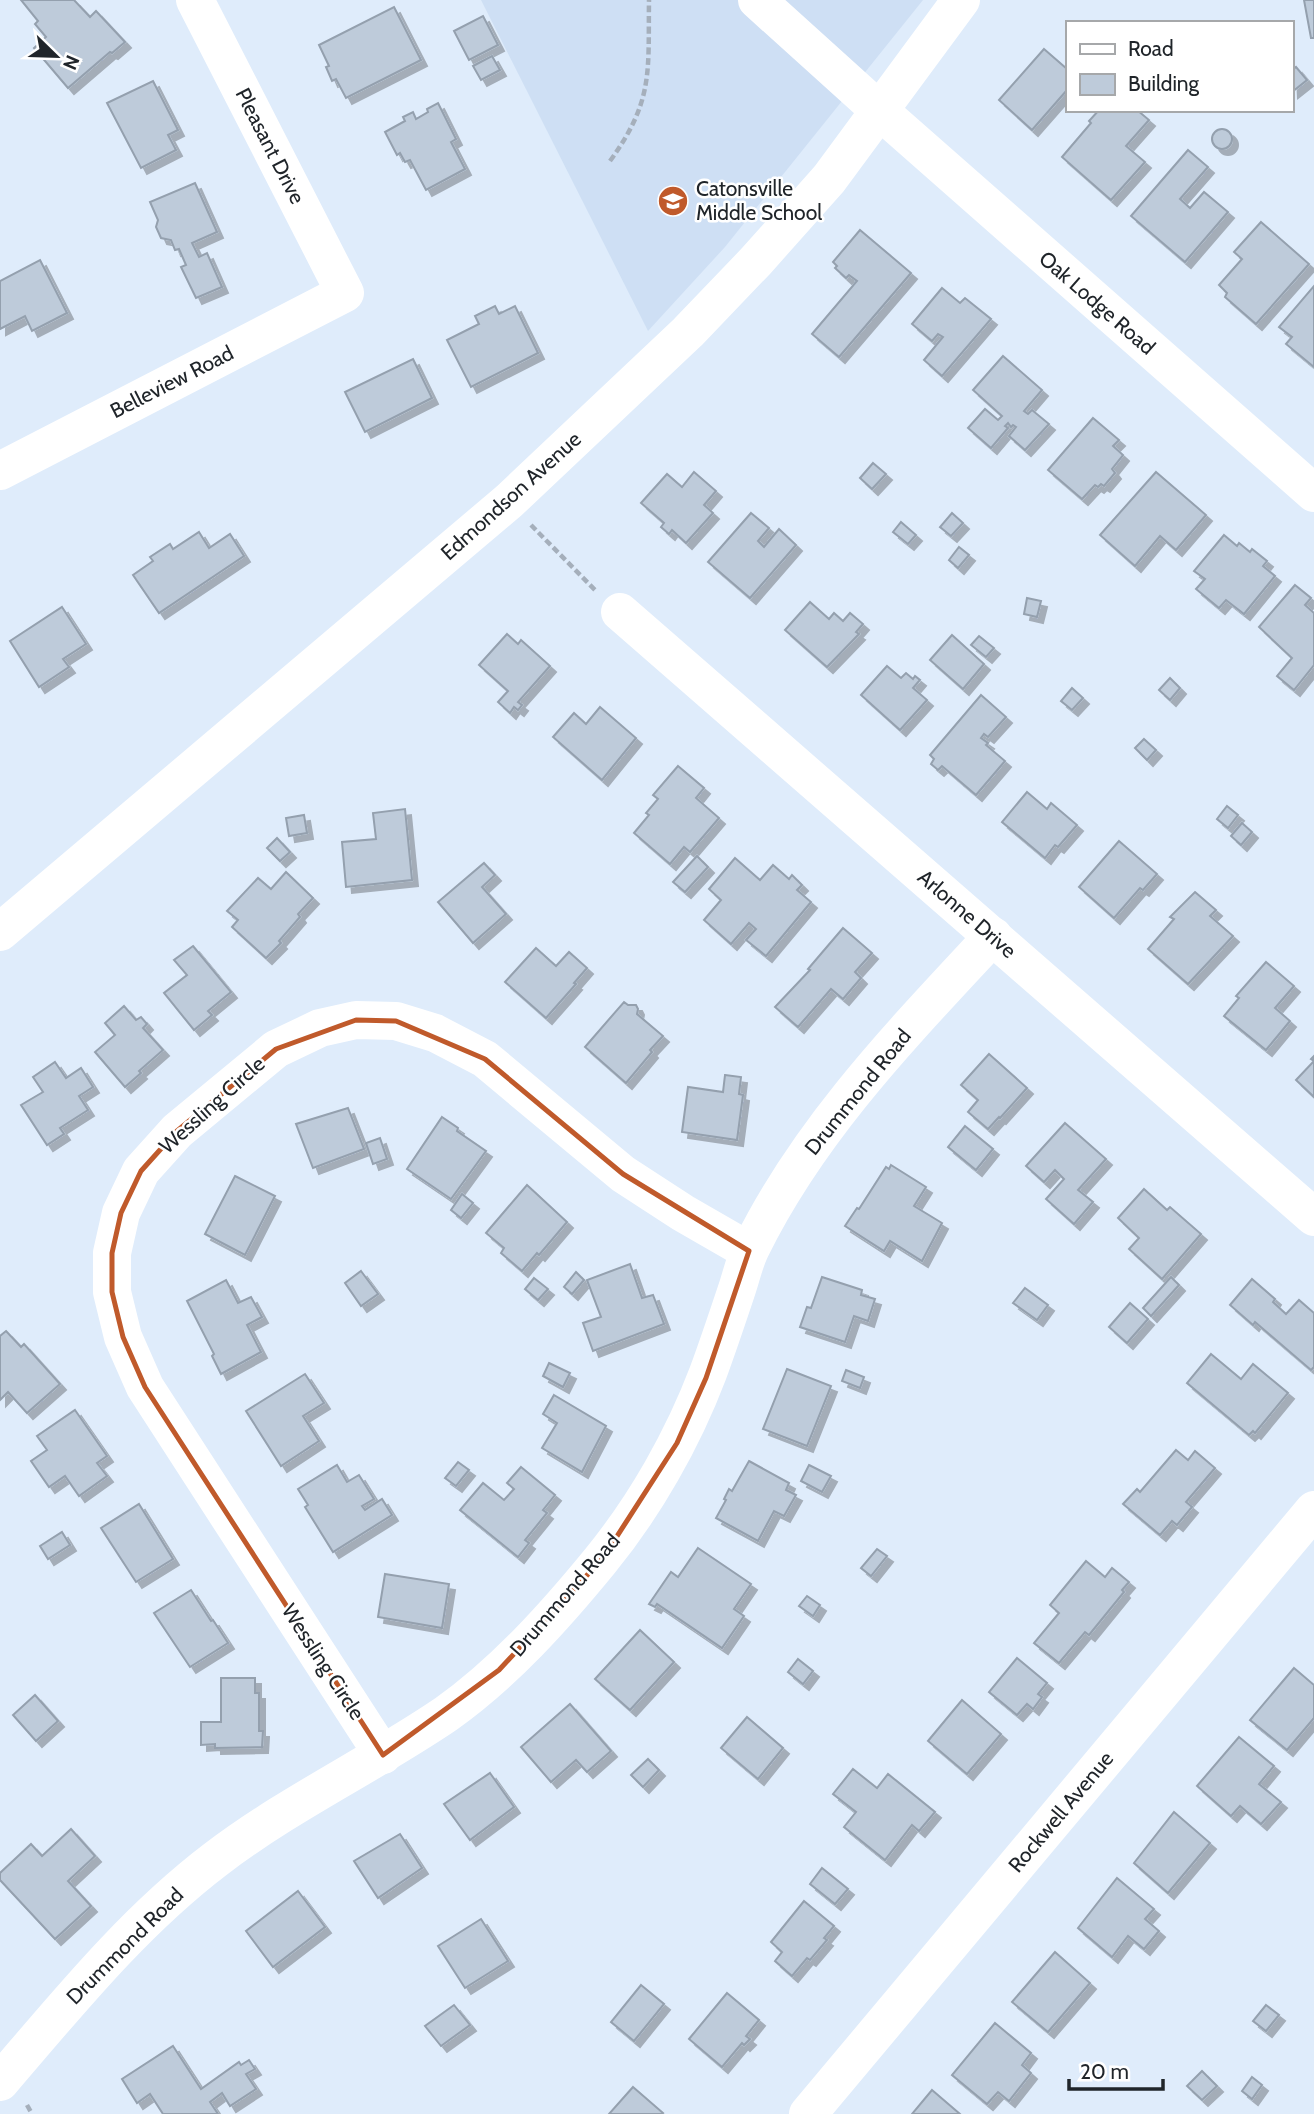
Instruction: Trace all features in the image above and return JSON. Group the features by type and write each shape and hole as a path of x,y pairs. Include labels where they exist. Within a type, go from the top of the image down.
{"street":[{"name":"Pleasant Drive","path":"195,0 345,293"},
{"name":"Oak Lodge Road","path":"757,0 1314,493"},
{"name":"Edmondson Avenue","path":"0,932 509,501 688,332 829,179 961,0"},
{"name":"Belleview Road","path":"0,471 345,293"},
{"name":"Arlonne Drive","path":"620,612 1314,1217"},
{"name":"Drummond Road","path":"13,2093 86,1982 156,1909 215,1860 266,1824 383,1755 449,1712 499,1670 553,1616 603,1558 644,1499 677,1443 706,1378 749,1251 790,1178 831,1119 877,1063 993,936"},
{"name":"Wessling Circle","path":"383,1755 145,1387 123,1337 112,1292 112,1253 121,1213 141,1171 177,1131 276,1049 320,1028 356,1020 396,1021 435,1033 485,1059 623,1174 749,1251"},
{"name":"Rockwell Avenue","path":"808,2114 1314,1510"}],"path":[{"path":"610,162 628,137 645,97 648,80 649,0"},
{"path":"509,501 586,582 620,612"},
{"path":"13,2093 32,2114"}],"highlighted area":[{"path":"356,1020 396,1021 485,1059 623,1174 749,1251 706,1378 677,1443 603,1558 499,1670 383,1755 145,1387 123,1337 112,1292 112,1253 121,1213 141,1171 177,1131 276,1049"}],"shaded area":[{"name":"Catonsville Middle School","path":"481,0 923,0 725,247 648,331"}],"building":[{"path":"21,0 74,0 90,17 96,11 125,42 68,88 34,48 46,37 35,24 38,21"},
{"path":"1304,0 1314,0 1314,38 1311,38"},
{"path":"394,7 421,60 346,98 336,79 332,81 326,67 329,66 319,45"},
{"path":"483,16 498,45 469,60 454,31"},
{"path":"1044,49 1066,68 1066,91 1032,130 999,100"},
{"path":"492,56 500,70 481,80 473,66"},
{"path":"1296,67 1307,80 1293,91 1293,69"},
{"path":"153,81 178,130 168,135 176,150 141,168 107,103"},
{"path":"438,103 456,139 451,142 465,169 426,190 410,160 405,162 400,153 397,155 385,132 405,121 403,117 413,112 416,119"},
{"path":"1097,112 1139,112 1149,120 1126,146 1145,162 1111,200 1062,157 1091,123 1089,121"},
{"path":"1222,129 1229,132 1232,139 1229,146 1222,149 1215,146 1212,139 1215,132"},
{"path":"1188,150 1208,167 1180,199 1190,208 1204,192 1228,212 1185,262 1131,216"},
{"path":"195,183 217,232 192,243 199,257 207,253 222,287 196,298 181,267 186,265 179,249 175,250 171,240 161,238 156,227 158,220 150,202"},
{"path":"1261,222 1309,264 1256,324 1225,297 1227,293 1219,285 1242,259 1234,252"},
{"path":"860,230 911,273 839,357 812,334 857,281 849,275 846,278 835,268 837,266 833,262"},
{"path":"40,260 67,313 32,331 25,316 0,329 0,281"},
{"path":"1314,286 1314,367 1286,344 1292,337 1279,327"},
{"path":"942,288 960,303 965,298 991,319 942,376 924,360 943,337 938,334 932,341 912,324"},
{"path":"495,306 499,314 515,306 538,353 471,387 447,340 479,324 475,316"},
{"path":"1003,356 1042,390 1024,411 1028,414 1032,410 1049,424 1025,450 1009,436 1016,427 1011,427 1008,423 1005,426 1008,428 991,448 968,428 985,409 998,420 1002,416 973,390"},
{"path":"413,359 432,398 365,432 345,392"},
{"path":"1093,418 1119,440 1113,446 1123,455 1112,469 1115,473 1104,486 1095,485 1082,499 1048,470"},
{"path":"873,463 886,474 872,489 860,478"},
{"path":"694,472 716,491 704,505 713,513 686,543 672,530 669,534 661,527 664,523 641,503 667,474 682,487"},
{"path":"1156,472 1206,515 1176,550 1160,536 1135,566 1100,535"},
{"path":"751,513 769,528 758,541 764,547 779,529 796,545 750,598 708,562"},
{"path":"952,513 963,523 951,536 940,527"},
{"path":"901,522 916,535 908,544 893,532"},
{"path":"199,532 209,548 230,534 244,556 159,613 133,575 153,561 150,557 170,544 173,549"},
{"path":"1224,535 1237,546 1239,543 1250,552 1252,549 1267,561 1263,566 1275,576 1244,614 1226,600 1219,608 1196,589 1205,579 1194,571"},
{"path":"959,547 969,555 958,568 949,560"},
{"path":"1295,585 1311,598 1305,605 1314,613 1314,665 1294,690 1277,676 1292,658 1259,627"},
{"path":"1027,598 1041,601 1037,617 1024,614"},
{"path":"810,602 829,619 834,613 843,621 850,613 863,624 856,632 859,634 827,667 785,630"},
{"path":"62,607 86,644 63,659 69,667 39,687 10,641"},
{"path":"507,634 518,644 521,640 550,666 518,702 522,705 518,710 514,707 510,713 498,702 508,691 479,665"},
{"path":"952,635 984,664 963,689 930,660"},
{"path":"979,636 994,648 986,657 971,645"},
{"path":"887,666 901,678 906,673 913,679 915,676 920,680 913,688 927,700 900,730 861,695"},
{"path":"1170,678 1180,688 1170,700 1159,690"},
{"path":"1072,688 1083,698 1072,710 1061,701"},
{"path":"981,695 1006,717 988,737 984,734 981,738 1005,761 976,795 942,766 938,770 931,764 934,759 930,755"},
{"path":"600,707 636,738 602,780 553,737 574,713 586,724"},
{"path":"1144,739 1156,750 1147,760 1135,748"},
{"path":"678,766 704,788 696,798 719,818 690,852 684,847 670,864 634,833 658,799 653,795"},
{"path":"1027,792 1047,809 1051,803 1077,825 1045,858 1002,822"},
{"path":"1227,806 1238,815 1228,828 1217,819"},
{"path":"405,809 412,880 346,887 342,842 376,839 373,813"},
{"path":"304,815 307,833 289,836 286,818"},
{"path":"1242,823 1252,832 1241,845 1231,836"},
{"path":"277,838 290,852 280,861 267,848"},
{"path":"1119,841 1157,874 1143,890 1140,888 1114,918 1079,887"},
{"path":"697,856 708,867 685,892 673,882"},
{"path":"735,858 760,880 773,865 789,879 792,875 802,885 797,890 811,902 766,956 746,940 756,929 749,923 731,944 704,920 721,900 709,889"},
{"path":"484,863 495,875 482,887 506,914 473,943 438,902"},
{"path":"286,872 313,898 298,914 300,917 279,941 281,943 266,958 232,927 238,920 227,911 258,878 271,889"},
{"path":"1195,892 1216,910 1210,916 1233,936 1188,984 1148,949 1174,919 1170,917"},
{"path":"843,928 872,953 855,972 861,978 843,999 831,989 798,1027 775,1007 810,970 808,969"},
{"path":"193,946 231,992 208,1011 212,1015 194,1030 164,993 187,975 174,960"},
{"path":"536,948 556,966 569,952 587,968 546,1018 505,982"},
{"path":"1266,962 1294,986 1275,1008 1290,1021 1266,1050 1224,1016 1239,998 1236,996"},
{"path":"624,1002 636,1005 637,1014 663,1036 626,1083 585,1047"},
{"path":"124,1006 136,1020 141,1017 147,1024 143,1028 163,1050 125,1087 95,1052 115,1035 105,1023"},
{"path":"989,1054 1027,1088 988,1129 968,1112 978,1100 961,1085"},
{"path":"1314,1061 1314,1097 1296,1080"},
{"path":"55,1062 66,1078 81,1068 93,1087 79,1096 88,1110 60,1128 64,1134 47,1145 21,1105 43,1092 33,1077"},
{"path":"725,1075 741,1077 739,1094 743,1095 737,1140 682,1132 688,1087 723,1092"},
{"path":"348,1108 364,1149 313,1168 296,1124"},
{"path":"442,1117 486,1151 451,1199 407,1169"},
{"path":"1065,1123 1106,1159 1078,1190 1093,1202 1074,1224 1046,1199 1064,1179 1055,1170 1044,1182 1026,1166"},
{"path":"965,1126 993,1149 976,1170 948,1147"},
{"path":"380,1138 387,1159 373,1164 366,1143"},
{"path":"891,1165 926,1187 914,1206 942,1223 922,1261 890,1241 884,1251 845,1226 886,1167 889,1169"},
{"path":"235,1176 275,1196 245,1255 205,1234"},
{"path":"527,1185 567,1222 522,1271 501,1253 504,1248 486,1233"},
{"path":"1144,1189 1167,1210 1170,1207 1201,1234 1162,1279 1129,1249 1139,1238 1118,1218"},
{"path":"462,1194 473,1203 461,1218 451,1210"},
{"path":"630,1264 642,1298 653,1295 664,1324 593,1351 583,1323 601,1317 587,1280"},
{"path":"361,1271 378,1294 361,1306 345,1283"},
{"path":"576,1272 584,1280 572,1294 564,1287"},
{"path":"822,1277 862,1290 861,1295 875,1299 868,1321 854,1316 845,1342 800,1327 807,1307 811,1308"},
{"path":"1171,1277 1179,1285 1151,1316 1143,1308"},
{"path":"534,1278 548,1289 538,1300 525,1289"},
{"path":"1252,1279 1275,1299 1273,1302 1286,1314 1299,1300 1314,1313 1314,1367 1311,1370 1255,1322 1253,1325 1230,1305"},
{"path":"226,1280 238,1303 251,1297 262,1317 247,1325 261,1352 221,1374 187,1301"},
{"path":"1025,1288 1048,1305 1037,1320 1013,1303"},
{"path":"1130,1303 1148,1319 1127,1343 1109,1327"},
{"path":"6,1331 21,1347 24,1344 60,1384 27,1413 8,1392 0,1400 0,1336"},
{"path":"1211,1354 1241,1379 1253,1364 1288,1393 1255,1433 1253,1431 1249,1435 1187,1383"},
{"path":"549,1363 570,1373 563,1387 543,1376"},
{"path":"787,1369 831,1386 807,1446 763,1429"},
{"path":"846,1370 864,1377 860,1388 842,1381"},
{"path":"305,1374 324,1403 303,1416 319,1441 281,1466 246,1411"},
{"path":"554,1395 606,1426 582,1472 542,1448 557,1423 543,1414"},
{"path":"75,1410 107,1456 97,1463 107,1476 79,1496 65,1476 49,1487 31,1461 47,1450 37,1436"},
{"path":"1176,1450 1188,1460 1195,1451 1215,1468 1186,1502 1192,1507 1177,1525 1172,1521 1160,1535 1123,1504 1137,1489 1140,1492"},
{"path":"749,1461 789,1483 786,1490 796,1495 784,1516 774,1511 758,1541 716,1518 729,1489 732,1491"},
{"path":"458,1462 469,1470 456,1486 445,1478"},
{"path":"337,1465 347,1482 359,1475 374,1499 362,1506 365,1510 382,1499 392,1515 333,1552 305,1507 308,1505 298,1489"},
{"path":"809,1465 831,1476 822,1492 801,1481"},
{"path":"521,1467 555,1495 543,1510 547,1513 525,1540 529,1543 518,1557 460,1510 483,1483 504,1500 514,1489 507,1483"},
{"path":"139,1504 173,1559 136,1582 101,1528"},
{"path":"62,1532 70,1545 48,1559 40,1546"},
{"path":"698,1548 751,1584 734,1609 744,1616 722,1648 657,1604 655,1607 649,1604 671,1572 678,1577"},
{"path":"877,1549 887,1556 871,1576 861,1568"},
{"path":"1086,1561 1105,1577 1112,1568 1129,1582 1089,1635 1085,1632 1059,1663 1034,1643 1059,1613 1050,1605"},
{"path":"385,1574 449,1584 442,1628 378,1617"},
{"path":"191,1590 228,1643 190,1667 154,1613"},
{"path":"807,1596 820,1605 813,1616 799,1606"},
{"path":"640,1630 674,1662 630,1710 595,1679"},
{"path":"1017,1658 1047,1683 1038,1694 1042,1697 1033,1709 1027,1704 1017,1715 989,1692"},
{"path":"798,1659 813,1671 803,1684 788,1672"},
{"path":"1294,1668 1314,1685 1314,1718 1287,1750 1250,1720"},
{"path":"221,1678 255,1678 255,1693 259,1693 259,1731 263,1731 262,1747 215,1748 215,1744 201,1745 201,1722 221,1722"},
{"path":"35,1695 58,1721 36,1741 13,1715"},
{"path":"962,1700 1001,1734 967,1774 928,1741"},
{"path":"570,1704 611,1751 587,1772 576,1760 551,1782 521,1747"},
{"path":"747,1717 783,1748 758,1779 721,1748"},
{"path":"1239,1737 1274,1766 1259,1784 1281,1802 1261,1824 1240,1806 1231,1816 1197,1786"},
{"path":"648,1759 659,1770 643,1787 631,1775"},
{"path":"853,1769 877,1788 888,1774 935,1812 919,1831 912,1825 885,1860 844,1827 856,1812 833,1794"},
{"path":"490,1773 514,1807 470,1840 444,1804"},
{"path":"1174,1812 1210,1843 1168,1893 1134,1863"},
{"path":"71,1829 95,1856 68,1881 91,1906 55,1939 0,1880 0,1873 31,1844 42,1856"},
{"path":"400,1834 422,1868 378,1898 354,1861"},
{"path":"822,1868 848,1889 835,1904 810,1884"},
{"path":"1117,1878 1154,1909 1145,1919 1159,1931 1144,1949 1128,1936 1112,1957 1078,1928"},
{"path":"298,1891 325,1927 273,1967 246,1931"},
{"path":"804,1901 834,1926 824,1938 827,1940 792,1976 775,1961 782,1952 771,1942"},
{"path":"481,1919 508,1961 465,1988 438,1946"},
{"path":"1055,1952 1090,1983 1048,2032 1012,2002"},
{"path":"641,1985 664,2004 634,2041 611,2022"},
{"path":"727,1993 759,2020 746,2036 750,2039 744,2045 742,2043 722,2067 689,2039"},
{"path":"454,2005 470,2025 441,2046 425,2026"},
{"path":"1266,2005 1279,2015 1266,2031 1253,2021"},
{"path":"995,2023 1031,2053 1022,2065 1031,2073 1009,2101 998,2092 987,2104 952,2075"},
{"path":"173,2046 201,2089 239,2062 241,2065 249,2060 255,2069 246,2074 256,2089 230,2106 222,2093 210,2102 218,2114 163,2114 150,2094 137,2103 122,2079"},
{"path":"1202,2071 1217,2086 1202,2100 1187,2086"},
{"path":"1252,2077 1262,2085 1252,2099 1242,2091"},
{"path":"633,2087 663,2113 609,2114"},
{"path":"932,2090 960,2114 912,2114"}],"place":[{"name":"Catonsville Middle School","path":"673,201"}]}
